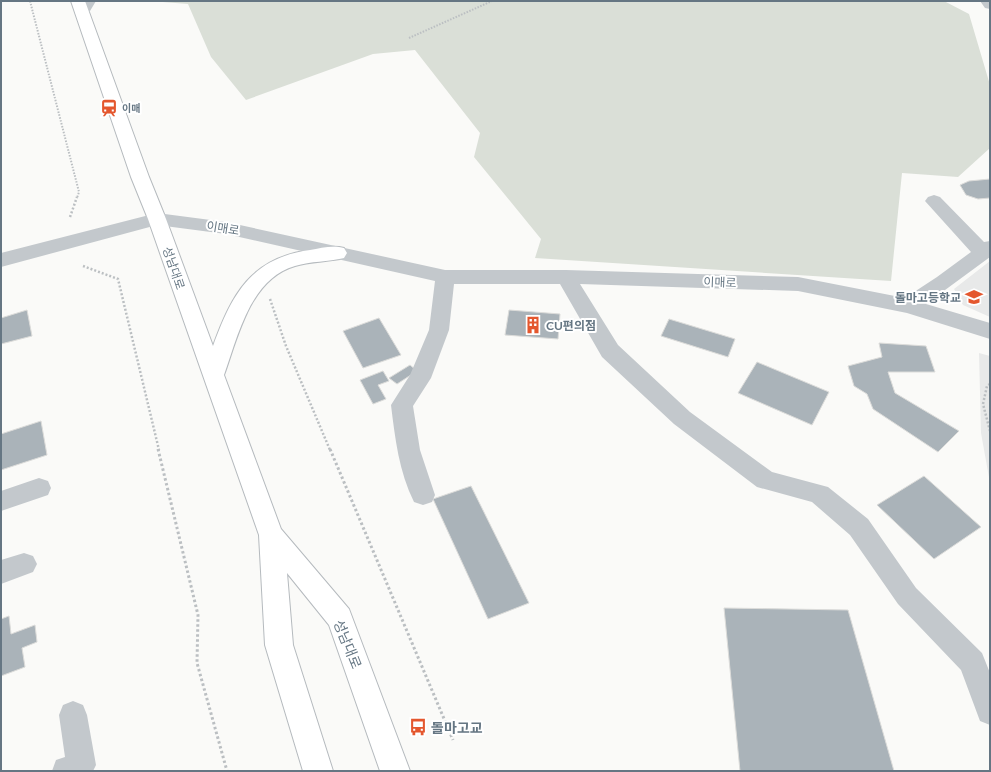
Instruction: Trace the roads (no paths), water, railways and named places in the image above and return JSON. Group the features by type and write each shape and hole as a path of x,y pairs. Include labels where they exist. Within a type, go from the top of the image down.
{"main road":[{"name":"성남대로","path":"83,5 140,177 271,535 279,645 318,771"},
{"path":"213,376 241,304 249,289 266,274 283,263 300,258 337,254"},
{"name":"성남대로","path":"271,535 340,618 395,771"}],"street":[{"path":"987,1 990,6"},
{"path":"908,306 944,282 986,250 934,201"},
{"name":"이매로","path":"1,260 156,219 226,228 445,277 566,278 798,284 908,306 990,331"},
{"path":"423,495 408,450 402,404 420,378 439,330 445,277"},
{"path":"566,278 610,351 682,418 765,480 819,494 859,527 907,596 972,662 990,712"},
{"path":"1,501 39,488"},
{"path":"67,771 81,765 73,715"}],"place":[{"name":"이매","path":"109,108"},
{"name":"돌마고등학교","path":"974,297"},
{"name":"CU편의점","path":"533,325"},
{"name":"돌마고교","path":"418,727"}]}
